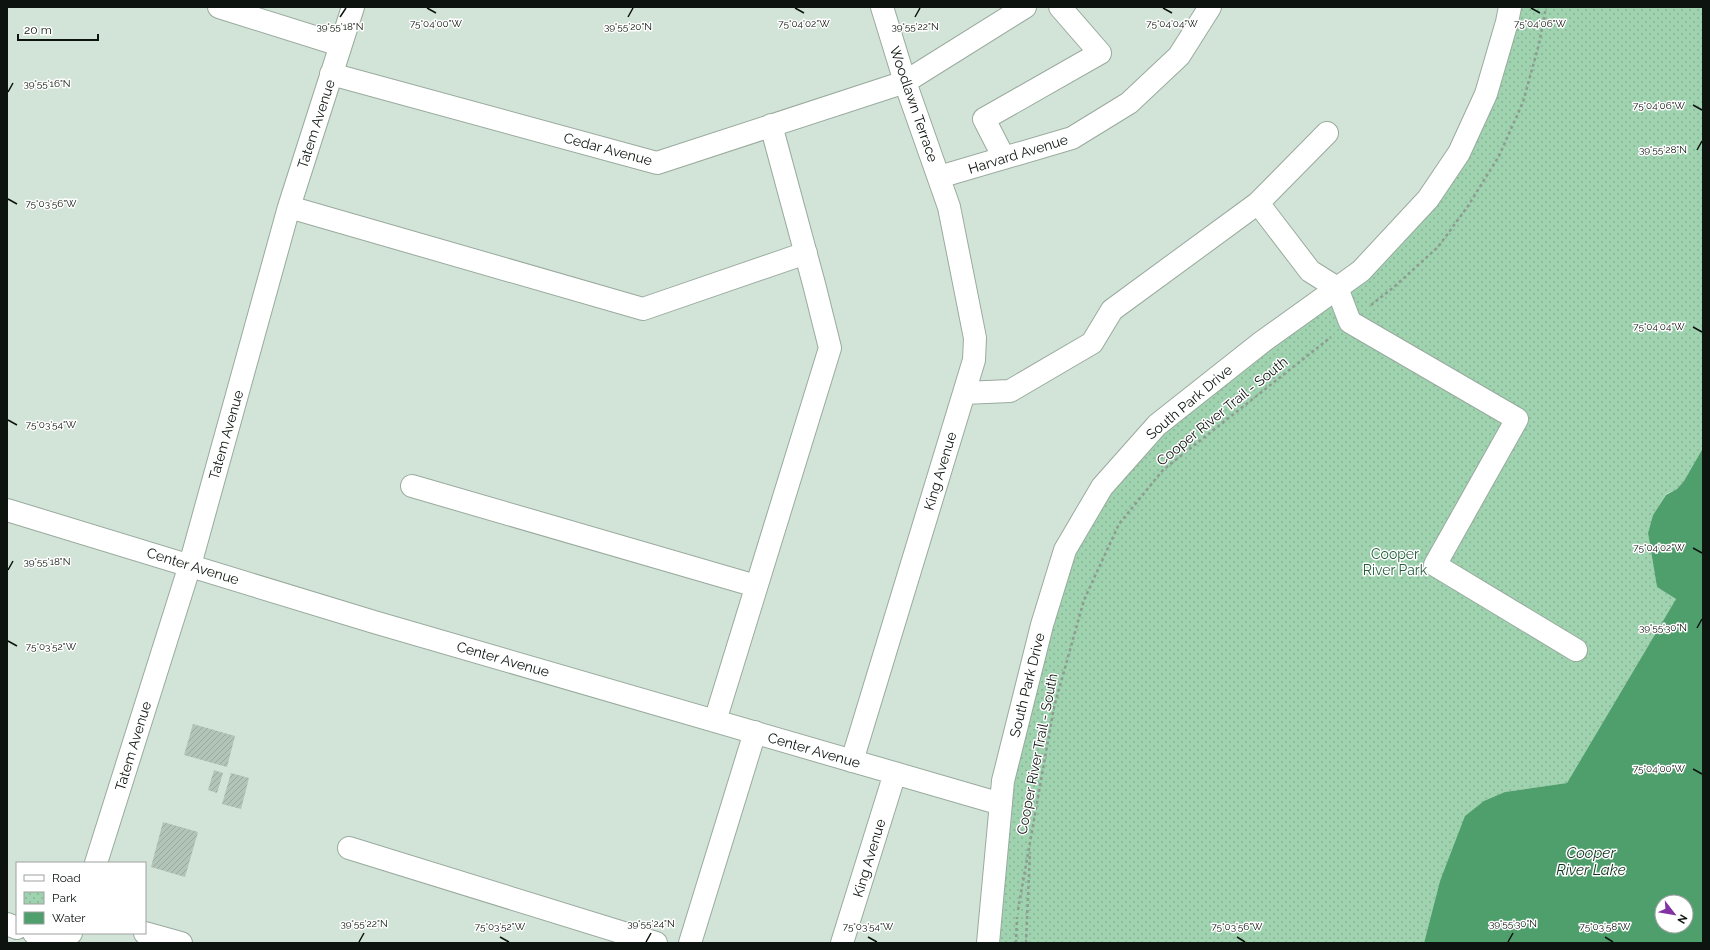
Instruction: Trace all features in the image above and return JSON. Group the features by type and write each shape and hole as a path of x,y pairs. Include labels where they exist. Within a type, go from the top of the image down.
{"street":[{"path":"219,7 340,45"},
{"name":"Tatem Avenue","path":"96,862 190,565 289,207 353,7"},
{"name":"Woodlawn Terrace","path":"882,7 905,82 939,177"},
{"name":"Cedar Avenue","path":"331,74 658,163 905,82 1024,7"},
{"path":"1004,158 984,119 1100,53 1060,7"},
{"name":"Harvard Avenue","path":"939,177 1072,138 1129,103 1179,56 1210,7"},
{"name":"South Park Drive","path":"988,943 1003,781 1040,633 1065,550 1102,487 1157,425 1262,342 1361,271 1428,199 1459,153 1486,94 1510,7"},
{"path":"714,720 830,348 771,125"},
{"path":"964,393 1010,391 1092,343 1112,310 1258,203 1328,133"},
{"name":"King Avenue","path":"852,761 974,360 975,338 949,207 939,177"},
{"path":"1258,203 1310,271 1337,288 1350,322 1517,419 1435,565 1576,650"},
{"path":"289,207 643,309 806,253"},
{"path":"412,486 756,586"},
{"name":"Center Avenue","path":"7,510 374,622 1001,804"},
{"path":"690,943 756,732"},
{"name":"King Avenue","path":"842,943 896,773"},
{"path":"349,848 656,943"},
{"path":"146,933 181,943"},
{"path":"37,934 51,938 67,934"}],"path":[{"name":"Cooper River Trail - South","path":"1016,943 1018,911 1054,707 1082,607 1119,524 1163,470 1394,287 1438,247 1468,206 1499,156 1523,102 1539,44 1546,7"},
{"path":"1026,943 1030,840"}],"green space":[{"name":"Cooper River Park","path":"1510,7 1703,7 1703,448 1684,481 1677,489 1666,494 1653,515 1648,533 1657,587 1676,599 1567,783 1505,792 1440,881 1424,943 988,943 1003,781 1065,550 1157,425 1361,271 1459,153"}],"water":[{"name":"Cooper River Lake","path":"1703,448 1703,943 1424,943 1440,881 1465,816 1484,801 1505,792 1567,783 1676,599 1657,587 1648,533 1653,515 1666,495 1677,489 1684,481"}],"building":[{"path":"193,724 235,736 227,767 184,755"},
{"path":"214,770 223,773 217,793 208,790"},
{"path":"231,773 249,778 241,809 222,804"},
{"path":"163,822 198,832 185,877 151,867"}]}
